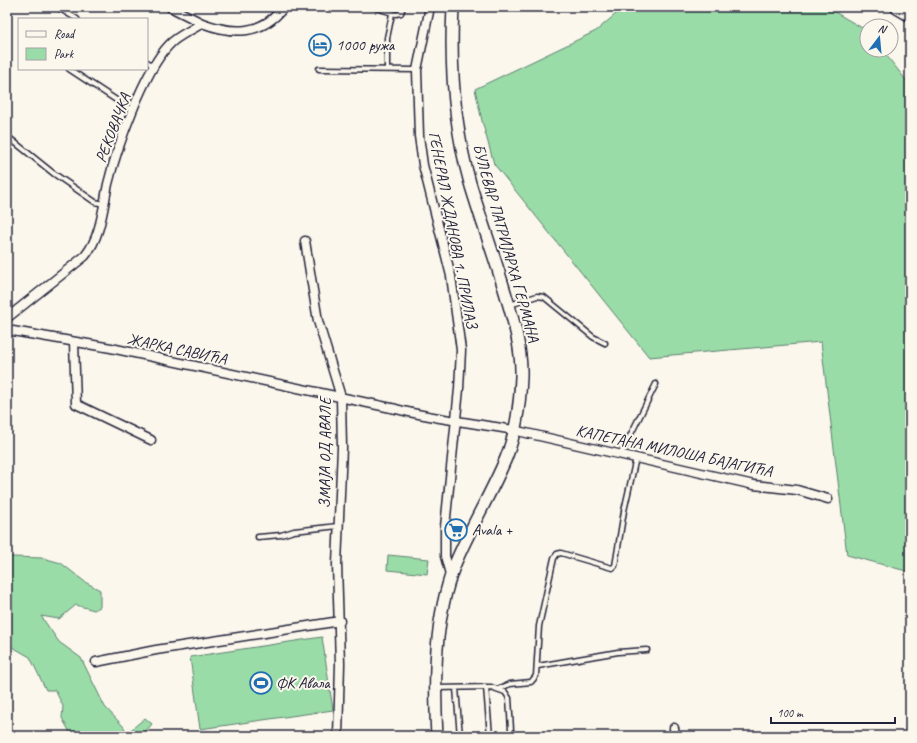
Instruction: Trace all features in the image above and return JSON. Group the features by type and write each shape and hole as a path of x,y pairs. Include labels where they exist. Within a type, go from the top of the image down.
{"highway":[{"path":"898,7 910,14"}],"main road":[{"name":"БУЛЕВАР ПАТРИЈАРХА ГЕРМАНА","path":"437,736 435,688 441,620 451,578 460,554 506,457 513,430 521,375 520,351 509,305 470,183 462,145 452,66 453,7"}],"street":[{"path":"170,7 202,23 226,29 250,29 268,24 284,7"},
{"name":"ГЕНЕРАЛ ЖДАНОВА 1. ПРИЛАЗ","path":"430,7 417,70 419,136 423,165 451,276 459,330 460,381 444,527 445,556 451,578"},
{"name":"РЕКОВАЧКА","path":"150,64 173,41 202,23"},
{"name":"РЕКОВАЧКА","path":"7,318 85,256 94,241 118,151 148,70"},
{"name":"ЗМАЈА ОД АВАЛЕ","path":"305,241 318,321 341,397 337,564 340,621 338,736"},
{"name":"ЖАРКА САВИЋА","path":"7,330 74,342 341,397 436,419 456,421"},
{"path":"74,342 76,404 151,440"},
{"name":"КАПЕТАНА МИЛОША БАЈАГИЋА","path":"456,421 513,430 754,485 797,490 828,499"},
{"path":"96,662 156,650 340,621"}],"lane":[{"path":"57,7 75,18"},
{"path":"373,7 392,14 399,14 403,7"},
{"path":"387,69 386,46 392,14"},
{"path":"319,69 417,70"},
{"path":"71,70 133,111"},
{"path":"7,136 53,173 95,202 104,204"},
{"path":"509,305 537,296 544,297 593,337 605,343"},
{"path":"621,454 656,384"},
{"path":"498,689 510,684 531,682 536,676 538,666 539,626 554,558 557,554 561,553 612,568 615,566 624,511 636,458"},
{"path":"258,537 339,526"},
{"path":"538,666 618,652 646,650"},
{"path":"435,688 486,687 505,692 509,698 511,730 509,736"},
{"path":"486,687 490,736"},
{"path":"456,688 460,736"}],"green space":[{"path":"624,7 826,7 859,26 859,58 888,58 910,85 910,572 847,555 821,342 649,357 494,164 475,89 596,31"},
{"path":"7,553 12,557 43,558 61,563 85,582 100,590 100,607 94,610 76,605 59,619 41,616 59,642 81,658 105,707 124,727 126,734 145,718 152,724 142,736 72,736 62,718 63,706 55,690 46,690 30,657 7,644"},
{"path":"388,555 429,559 427,574 387,570"},
{"name":"ФК Авала","path":"322,637 333,710 200,729 190,657"}],"place":[{"name":"1000 ружа","path":"320,45"},
{"name":"Avala +","path":"456,530"},
{"name":"ФК Авала","path":"261,683"}]}
